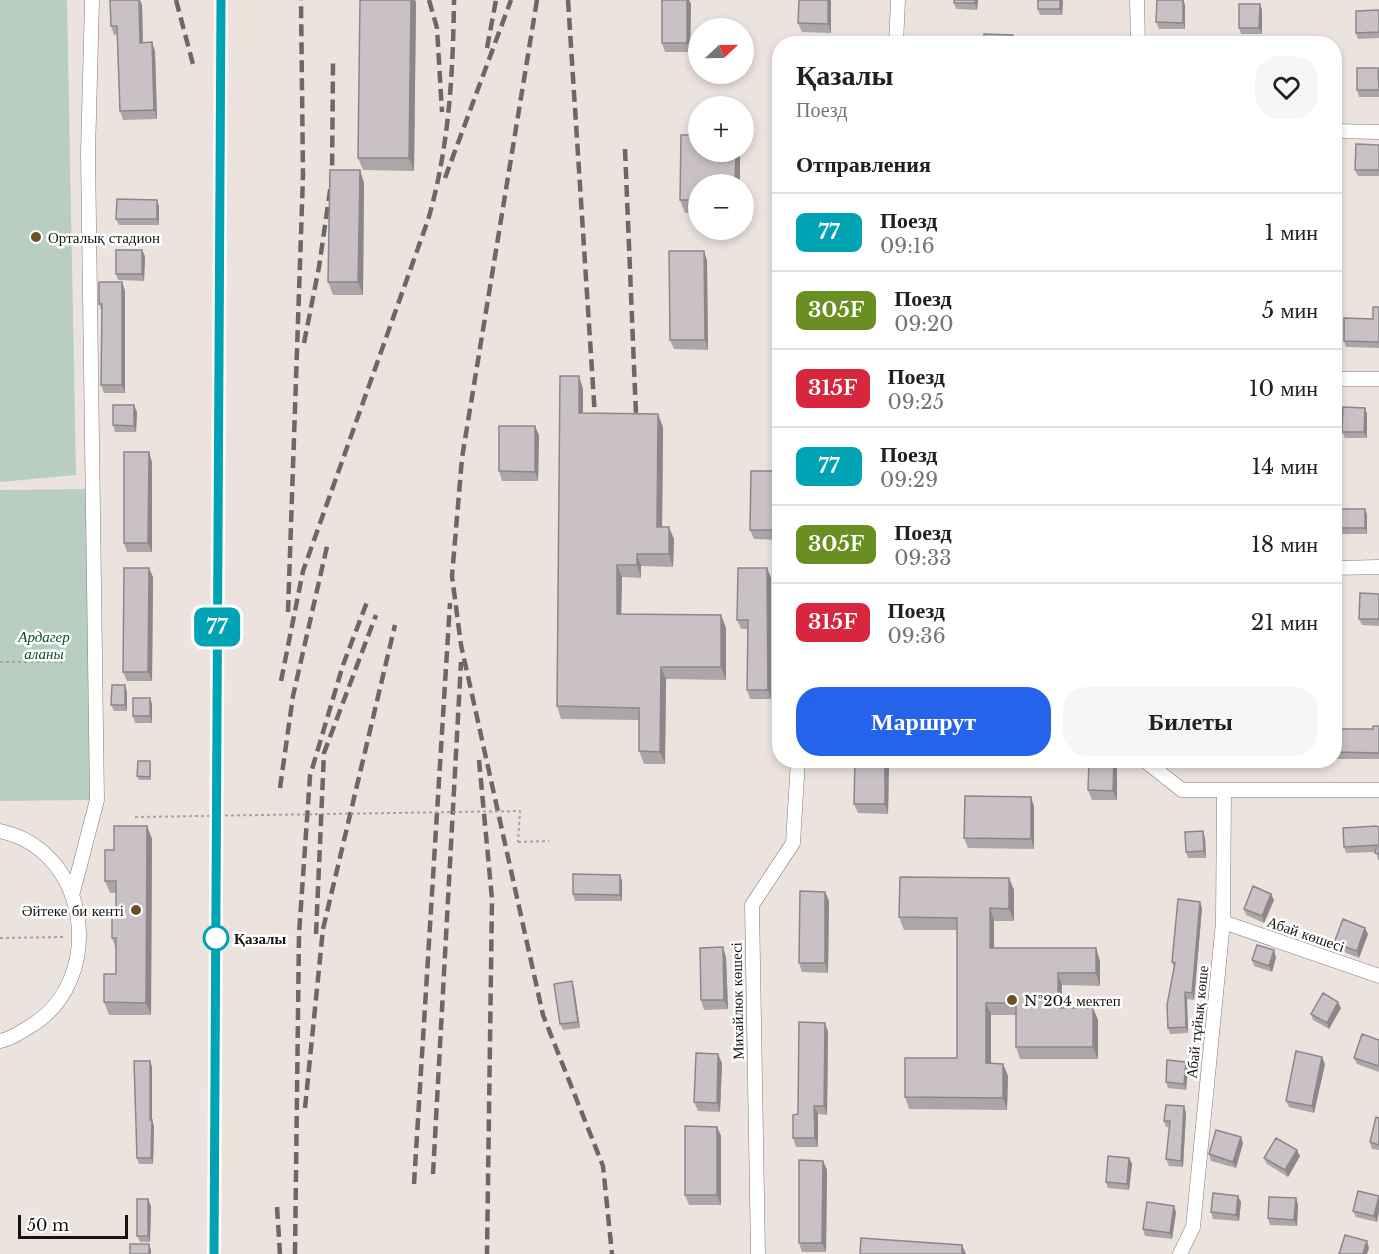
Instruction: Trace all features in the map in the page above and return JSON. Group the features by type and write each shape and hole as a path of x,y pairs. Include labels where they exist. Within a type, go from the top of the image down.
{"street":[{"path":"72,892 97,800 88,153 92,0"},
{"path":"896,36 898,0"},
{"path":"1137,0 1138,36"},
{"path":"1342,131 1379,132"},
{"path":"1342,379 1379,379"},
{"path":"1342,568 1379,567"},
{"name":"Михайлюк көшесі","path":"758,1254 752,905 793,843 798,768"},
{"path":"1154,768 1182,790 1379,790"},
{"name":"Абай тұйық көше","path":"1180,1254 1193,1227 1223,922 1224,790"},
{"path":"0,831 14,834 48,857 72,892 81,938 73,979 44,1018 8,1040 0,1041"},
{"name":"Абай көшесі","path":"1223,922 1379,976"}],"path":[{"path":"0,662 66,662"},
{"path":"135,817 520,811 518,842 549,841"},
{"path":"0,938 64,937"}],"green space":[{"name":"Орталық стадион","path":"0,0 67,0 76,475 0,482"},
{"name":"Ардагер аланы","path":"87,489 91,800 0,801 0,490"}],"building":[{"path":"110,0 139,0 140,43 152,42 154,110 120,111 117,26 111,26"},
{"path":"360,0 411,0 409,158 358,158"},
{"path":"662,0 687,0 687,43 662,43"},
{"path":"799,0 828,0 828,24 798,23"},
{"path":"954,0 975,0 975,3 954,3"},
{"path":"1038,0 1060,0 1060,9 1038,9"},
{"path":"1157,0 1183,0 1183,23 1156,22"},
{"path":"1239,4 1260,4 1259,28 1239,28"},
{"path":"1379,10 1379,32 1356,33 1356,11"},
{"path":"984,34 1013,35 1013,36 984,36"},
{"path":"1357,68 1378,68 1379,90 1357,90"},
{"path":"681,135 688,135 688,162 736,162 735,174 688,174 688,200 680,200"},
{"path":"1356,144 1379,145 1379,170 1355,170"},
{"path":"330,170 360,170 358,282 328,282"},
{"path":"117,199 157,200 157,219 116,219"},
{"path":"116,250 142,250 142,274 116,274"},
{"path":"669,251 704,251 705,340 670,340"},
{"path":"99,282 122,282 122,385 101,385 102,304 99,304"},
{"path":"1373,307 1379,307 1379,342 1344,341 1344,318 1373,319"},
{"path":"560,376 579,376 579,413 658,414 657,527 669,527 669,554 637,554 637,565 617,565 617,614 721,615 721,667 661,667 660,752 639,751 639,708 557,706"},
{"path":"113,405 134,405 134,426 113,425"},
{"path":"1343,407 1365,408 1364,432 1342,432"},
{"path":"499,426 535,426 535,472 499,471"},
{"path":"124,452 149,452 148,543 124,543"},
{"path":"751,471 772,471 772,530 750,530"},
{"path":"1342,509 1365,509 1365,528 1342,528"},
{"path":"124,568 149,568 148,672 123,672"},
{"path":"738,568 767,568 768,690 747,690 748,620 737,620"},
{"path":"1360,593 1379,594 1379,619 1359,619"},
{"path":"112,685 125,685 125,705 111,705"},
{"path":"133,698 150,698 150,716 133,716"},
{"path":"1373,726 1379,726 1379,753 1342,752 1342,729 1373,729"},
{"path":"138,761 150,761 150,777 137,776"},
{"path":"855,768 885,768 885,804 854,804"},
{"path":"1089,768 1114,768 1113,791 1088,790"},
{"path":"965,796 1031,797 1031,839 964,838"},
{"name":"Әйтеке би кенті","path":"114,826 147,826 146,1003 104,1002 104,974 116,974 116,938 112,938 112,914 116,915 116,881 105,881 105,850 114,850"},
{"path":"1379,827 1379,854 1375,853 1377,845 1344,847 1343,828"},
{"path":"1203,831 1204,851 1186,852 1185,832"},
{"path":"573,874 620,875 620,895 573,894"},
{"name":"№204 мектеп","path":"900,877 1009,878 1009,909 990,908 990,948 1096,948 1096,973 1058,973 1058,1008 1093,1008 1093,1047 1016,1047 1016,1003 986,1003 986,1063 1003,1064 1003,1098 905,1097 905,1058 957,1058 957,918 899,917"},
{"path":"1253,886 1271,894 1262,916 1244,909"},
{"path":"800,891 825,892 825,963 799,963"},
{"path":"1178,899 1200,902 1192,993 1185,992 1186,1027 1168,1028 1167,1005 1175,963 1172,962"},
{"path":"1343,919 1365,928 1357,951 1334,943"},
{"path":"1257,945 1274,950 1269,966 1252,960"},
{"path":"723,947 724,1000 701,1000 700,948"},
{"path":"572,981 578,1022 560,1024 554,984"},
{"path":"1323,993 1338,1002 1327,1023 1311,1014"},
{"path":"799,1022 825,1023 824,1106 814,1106 815,1138 793,1138 793,1115 798,1114"},
{"path":"1362,1034 1379,1040 1379,1066 1354,1058"},
{"path":"1296,1051 1322,1057 1312,1106 1286,1101"},
{"path":"696,1053 718,1054 717,1103 694,1102"},
{"path":"1167,1060 1186,1062 1184,1084 1166,1082"},
{"path":"134,1061 150,1061 151,1158 137,1158"},
{"path":"1166,1105 1184,1106 1181,1161 1166,1159 1170,1121 1164,1121"},
{"path":"1376,1117 1379,1118 1379,1145 1370,1142"},
{"path":"685,1126 717,1127 717,1195 685,1195"},
{"path":"1216,1130 1241,1137 1233,1162 1209,1154"},
{"path":"1276,1138 1297,1150 1285,1170 1264,1158"},
{"path":"1108,1156 1129,1158 1127,1184 1106,1182"},
{"path":"799,1160 823,1161 822,1243 799,1243"},
{"path":"1358,1191 1379,1196 1374,1216 1353,1211"},
{"path":"1213,1193 1238,1196 1236,1215 1211,1212"},
{"path":"1269,1197 1296,1198 1294,1220 1268,1218"},
{"path":"137,1199 148,1199 148,1236 137,1236"},
{"path":"1147,1202 1174,1206 1170,1233 1143,1229"},
{"path":"1345,1235 1367,1241 1363,1254 1339,1254"},
{"path":"861,1238 962,1245 962,1254 860,1254"},
{"path":"130,1244 149,1244 149,1254 130,1254"}],"railway":[{"path":"176,0 194,68"},
{"path":"214,1254 221,0"},
{"path":"288,612 303,176 301,0"},
{"path":"429,0 437,28 442,112"},
{"path":"281,681 303,571 428,220 435,193 448,111 454,0"},
{"path":"487,48 496,0"},
{"path":"445,178 511,0"},
{"path":"537,0 462,458 452,576 461,645 543,1015 603,1166 612,1254"},
{"path":"568,0 595,417"},
{"path":"304,343 319,267 332,177 333,63"},
{"path":"625,149 636,415"},
{"path":"280,788 293,696 328,542"},
{"path":"295,1254 299,934 310,776 343,665 367,602"},
{"path":"414,1184 450,603"},
{"path":"316,934 324,753 376,615"},
{"path":"305,1108 323,929 395,625"},
{"path":"433,1174 461,662"},
{"path":"479,760 492,899 487,1254"},
{"path":"277,1207 280,1254"}],"train":[{"name":"77","path":"214,1254 221,0"}],"place":[{"name":"Орталық стадион","path":"36,237"},
{"name":"Әйтеке би кенті","path":"136,910"},
{"name":"Қазалы","path":"216,938"},
{"name":"№204 мектеп","path":"1012,1000"}]}
